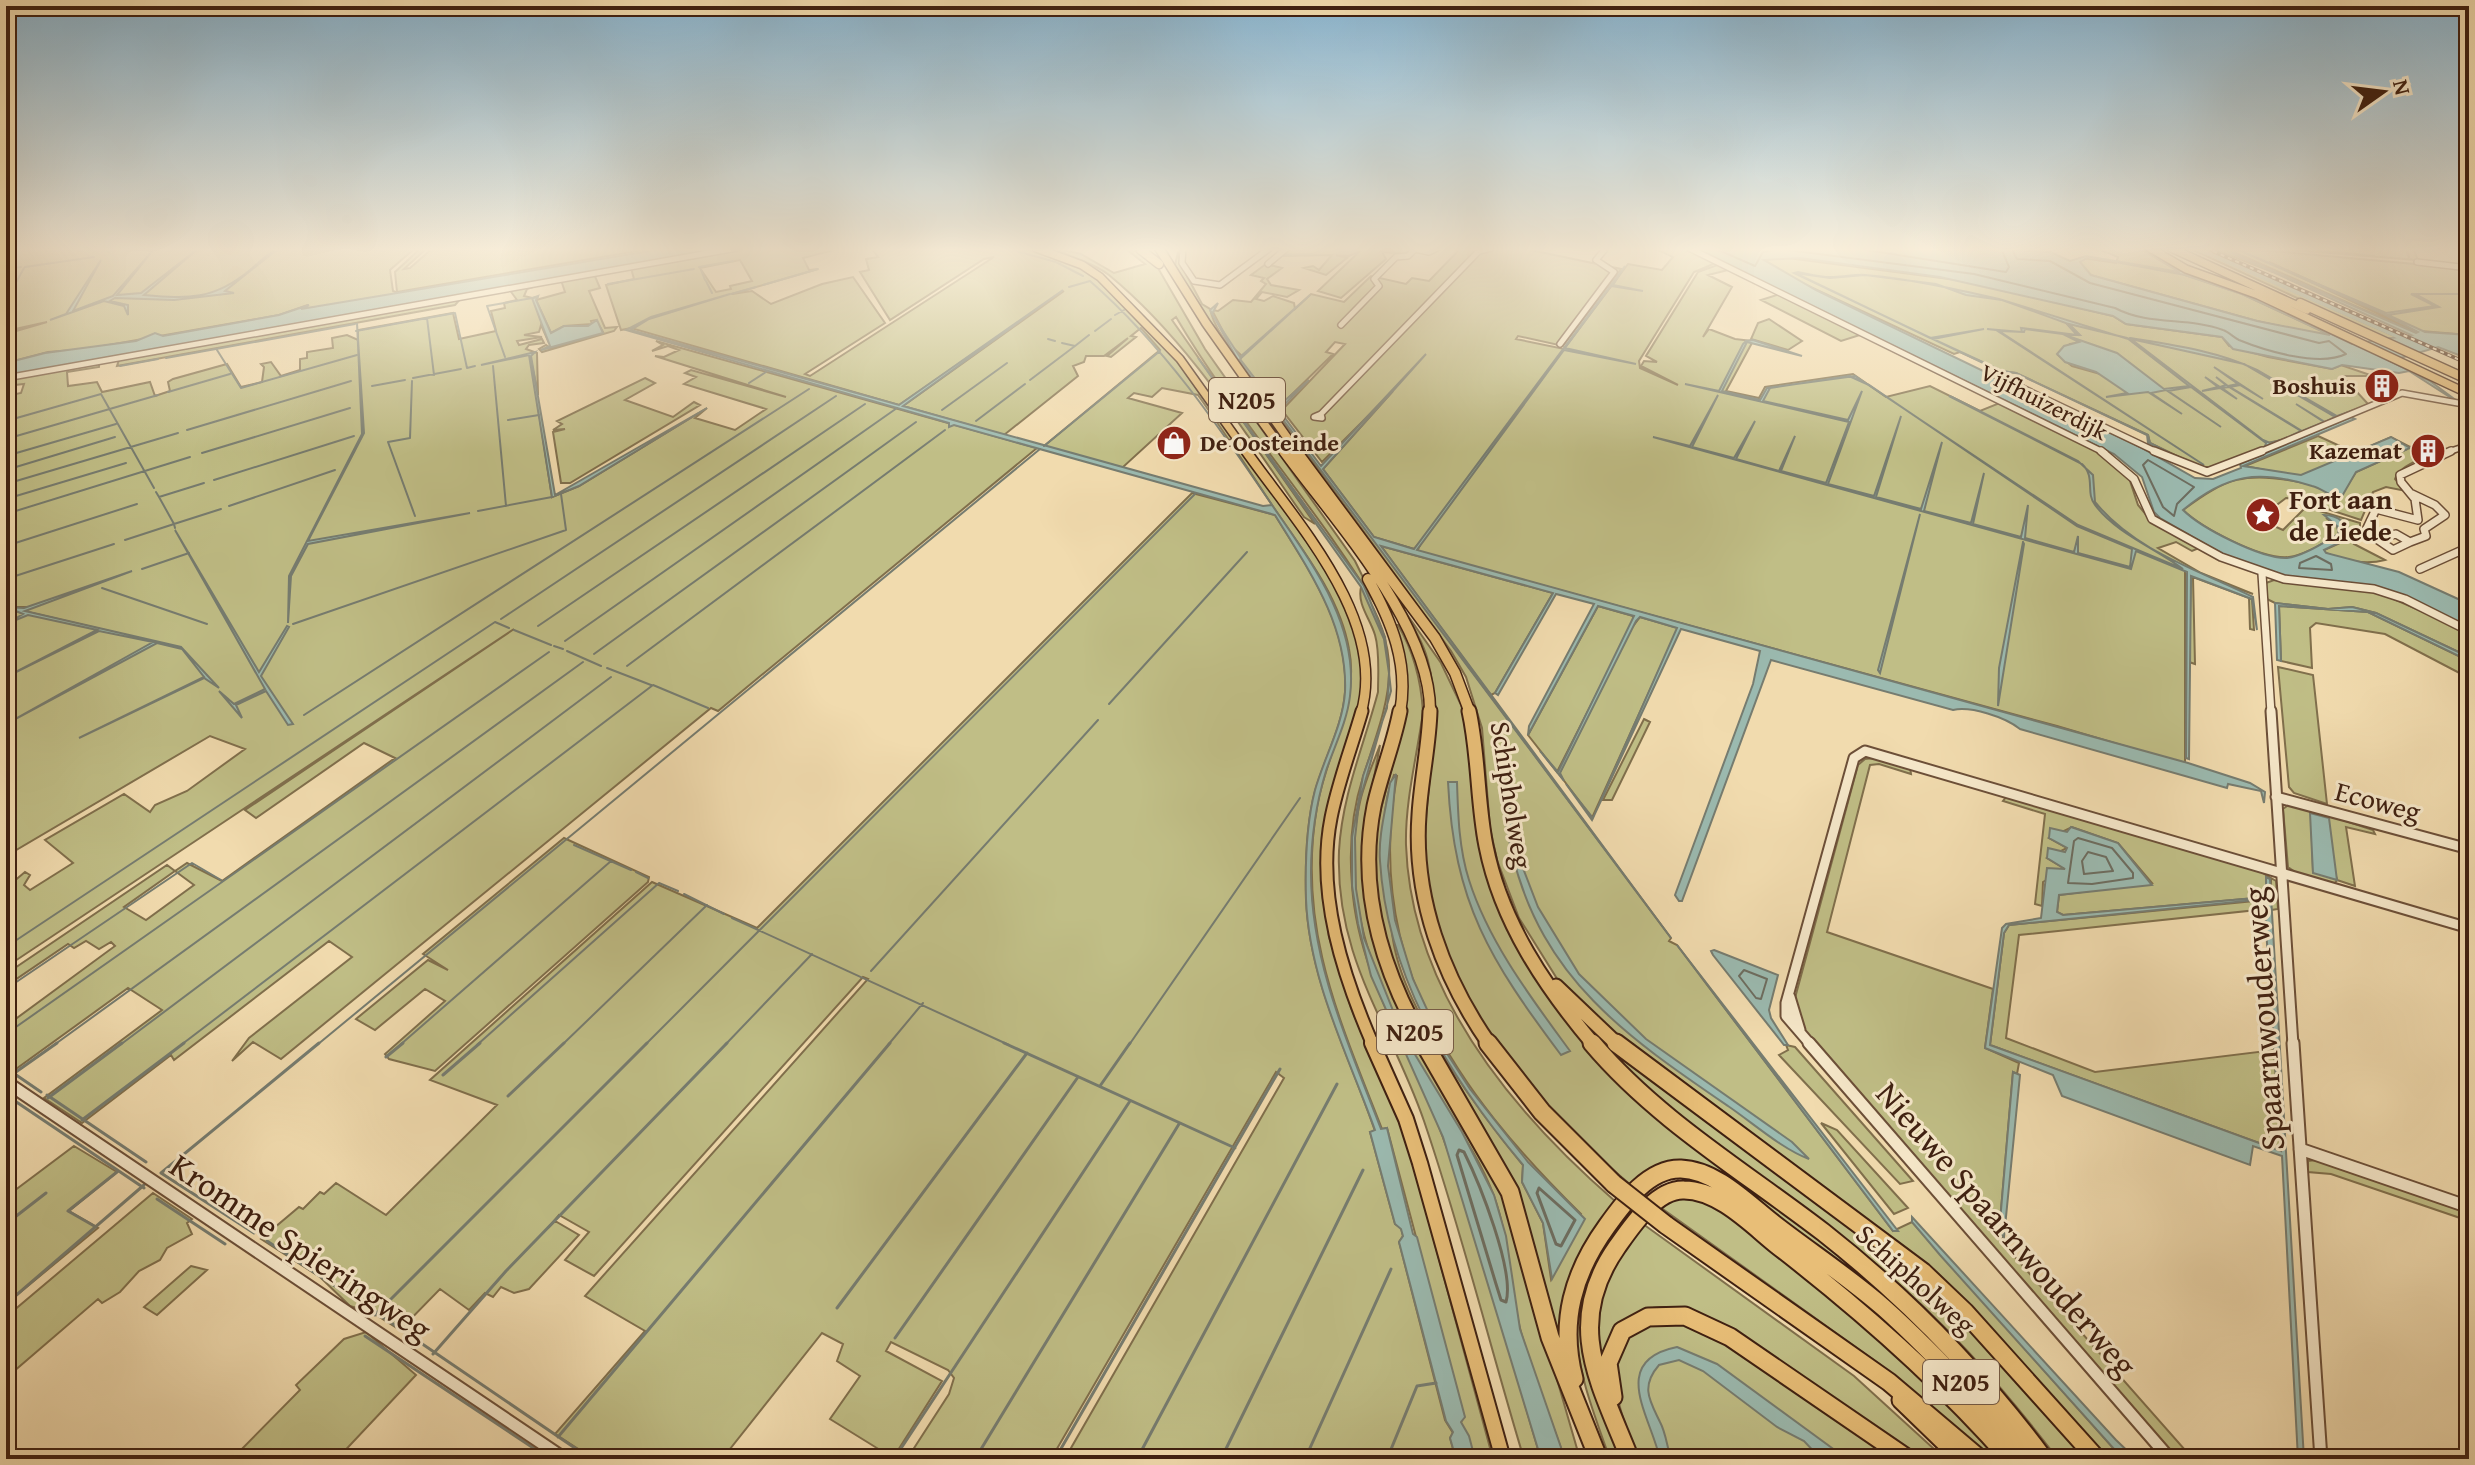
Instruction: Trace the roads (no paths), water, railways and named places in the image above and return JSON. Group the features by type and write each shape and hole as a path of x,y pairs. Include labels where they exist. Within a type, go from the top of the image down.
{"highway":[{"name":"Schipholweg","path":"1196,316 1220,362 1409,627 1429,686 1431,735 1418,820 1418,851 1427,908 1442,956 1466,1007 1497,1056 1563,1136 1614,1184 1666,1225 1845,1350"},
{"name":"Schipholweg","path":"1201,316 1238,374 1428,630 1455,673 1474,725 1482,823 1489,861 1506,909 1566,1011 1641,1093 1895,1292 1974,1370 2044,1459"},
{"path":"2324,316 2360,336"},
{"path":"2340,326 2469,383"},
{"name":"N205","path":"1358,554 1396,637 1403,678 1401,707 1372,812 1369,843 1370,896 1381,949 1415,1032 1495,1161 1511,1193 1524,1227 1553,1345 1598,1457"},
{"name":"N205","path":"1535,963 1589,1021 1630,1056 1923,1272 1965,1312 2097,1459"},
{"name":"N205","path":"1598,1457 1568,1355 1567,1325 1574,1284 1597,1239 1643,1186 1664,1172 1681,1169 1700,1172 1722,1184 1884,1308 2034,1459"},
{"name":"N205","path":"1630,1459 1590,1351 1589,1320 1594,1289 1606,1262 1656,1201 1669,1193 1685,1190 1707,1194 1729,1208 1862,1311 1928,1370 2010,1459"},
{"name":"N205","path":"1620,1431 1607,1373 1614,1341 1631,1324 1648,1317 1674,1314 1706,1323 1730,1337 1908,1459"},
{"name":"N205","path":"1845,1350 1962,1459"},
{"name":"N205","path":"1845,1350 1924,1408 1980,1459"}],"main road":[{"path":"1139,316 1180,359 1236,442 1327,565 1348,603 1362,642 1367,679 1364,703 1334,801 1328,837 1332,919 1352,995 1406,1119 1420,1163 1503,1459"},
{"path":"2311,316 2360,336 2371,347 2469,394"},
{"path":"2319,316 2340,326"}],"street":[{"path":"6,378 353,316"},
{"path":"1341,325 1349,316"},
{"path":"1321,414 1416,316"},
{"path":"1560,344 1581,316"},
{"name":"Vijfhuizerdijk","path":"1828,316 2109,455 2134,479 2152,519 2175,534 2262,574"},
{"path":"1993,374 2192,469 2207,472 2333,424 2402,393 2469,405"},
{"path":"2424,529 2445,515 2435,505 2412,493 2401,482 2400,475 2431,458 2469,445"},
{"path":"2412,493 2418,520 2426,536 2393,550 2369,535 2367,528 2376,509 2418,520"},
{"path":"2369,535 2379,538 2396,534 2410,542"},
{"path":"2420,569 2469,547"},
{"path":"2262,574 2374,589 2405,599 2469,631"},
{"name":"Spaarnwouderweg","path":"2262,574 2321,1459"},
{"name":"Nieuwe Spaarnwouderweg","path":"2170,1459 1786,1016 1853,763 1868,756 1887,756 2469,928"},
{"name":"Ecoweg","path":"2276,797 2469,849"},
{"name":"Kromme Spieringweg","path":"6,1082 565,1459"},
{"path":"2300,1149 2469,1207"}],"water":[{"path":"271,316 342,316 6,376 6,363 45,353 136,341 155,333 163,336"},
{"path":"539,316 543,316 551,333 564,326 588,326 597,320 603,333 541,350 550,346"},
{"path":"658,316 631,330 899,405 1027,316 903,406 1263,506 1272,505 1316,571 1340,619 1351,669 1348,706 1322,783 1315,821 1311,873 1317,940 1345,1035 1381,1129 1387,1128 1413,1234 1417,1237 1465,1417 1461,1422 1469,1436 1475,1459 1456,1459 1450,1438 1453,1432 1446,1421 1399,1242 1403,1236 1395,1224 1370,1132 1375,1130 1332,1017 1314,959 1306,899 1308,830 1315,790 1344,704 1344,667 1340,644 1324,599 1275,515 954,425 949,427 949,423 626,330"},
{"path":"1213,316 1240,357 1287,316 1240,359 1277,407 1309,380 1279,410 1321,466 1426,354 1323,469 1374,537 1414,549 1588,316 1565,348 1636,364 1564,350 1417,550 2188,763 2250,783 2265,792 2264,803 2261,791 2228,784 2227,788 2020,729 1988,714 1953,710 1771,660 1682,901 1679,901 1675,895 1753,684 1760,651 1681,629 1594,815 1677,628 1640,617 1636,621 1560,773 1564,781 1540,751 1558,772 1634,616 1598,606 1528,735 1529,726 1594,604 1556,594 1498,695 1495,693 1553,593 1381,546 1671,938 1236,357"},
{"path":"1833,316 1870,316 2140,447 2195,478 2213,479 2241,468 2240,464 2351,417 2355,419 2243,466 2301,475 2391,437 2410,448 2356,472 2341,498 2293,481 2244,478 2214,489 2183,510 2232,541 2262,553 2287,558 2307,552 2339,534 2337,526 2324,515 2334,517 2345,524 2351,537 2324,550 2326,553 2399,572 2469,604 2469,627 2414,600 2373,586 2278,575 2233,560 2160,518 2154,512 2142,477 2114,454"},
{"path":"2048,316 2117,336 2069,324 2080,335 2077,335 2066,323"},
{"path":"2114,316 2240,316 2330,335 2290,316 2294,316 2352,344 2411,335 2370,316 2418,332 2388,316 2391,316 2425,332 2469,335 2469,359 2438,347 2390,361 2430,381 2457,401 2409,371 2399,373 2342,365 2332,369 2233,349 2222,337 2126,324"},
{"path":"357,323 364,433 308,541 470,513 308,544 291,576 288,623 289,576 362,434"},
{"path":"2021,328 2077,335 2025,329 2022,332"},
{"path":"1984,329 1933,339 2002,371 2016,373 2000,371 1930,338"},
{"path":"1987,329 2020,332 1999,331 2204,465 1996,330"},
{"path":"2065,335 2117,353 2164,389 2189,386 2128,339 2130,338 2195,350 2243,364 2131,339 2263,440 2270,443 2281,440 2265,447 2266,443 2191,387 2168,391 2221,427 2166,390 2151,393 2182,414 2148,392 2106,397 2127,393 2096,372 2065,362 2057,354 2064,346 2079,342"},
{"path":"1753,340 1802,356 1747,342 1722,391 1760,400 1767,388 1796,384 1770,388 1763,401 1848,420 1862,391 1828,484 1874,496 1901,416 1876,497 1921,509 1942,442 1924,511 1971,523 1984,473 1973,524 2021,537 2028,505 2025,538 2074,552 2078,536 2078,553 2130,567 2132,549 2077,526 1905,410 2078,525 2183,569 2125,532 2104,515 2092,500 2089,474 2085,467 2093,475 2095,502 2129,534 2168,558 2253,597 2257,630 2252,599 2191,576 2189,759 2186,758 2187,572 2136,551 2131,569 1653,437 1690,446 1718,395 1692,447 1734,458 1755,421 1736,459 1779,471 1795,436 1781,471 1826,483 1849,422 1685,384 1719,391 1746,341"},
{"path":"535,352 531,356 555,495 707,408 579,486 552,497 529,355 481,365"},
{"path":"1198,358 1364,586 1385,637 1389,673 1384,639 1361,587"},
{"path":"2246,365 2337,416 2370,405 2284,439 2301,431 2229,387 2222,388 2237,399 2220,388 2202,391 2218,387 2205,377 2220,387 2226,385 2216,377 2228,386 2238,384 2214,367 2263,399 2240,385 2230,387 2302,431 2324,422 2296,404 2325,422 2335,417"},
{"path":"2016,373 2148,435 2150,443 2197,467 2148,443 2147,435"},
{"path":"1949,396 1952,397 2080,463"},
{"path":"1920,514 1880,673 1878,670"},
{"path":"175,530 259,672 289,627 261,676 293,724 288,725 266,691 236,705 242,718 219,691 234,704 265,689"},
{"path":"2024,544 1998,706 1999,668"},
{"path":"132,571 25,611 181,647 219,688 204,678 79,738 204,677 182,649 157,643 6,724 153,642 99,631 6,677 97,630 28,615 6,624 23,614 6,607 24,608"},
{"path":"2275,603 2328,609 2352,607 2376,613 2469,657 2469,661 2368,612 2279,606 2281,661 2277,660"},
{"path":"1389,673 1391,691 1387,704"},
{"path":"1382,721 1359,803 1355,838 1356,889 1364,938 1402,1033 1462,1132 1494,1195 1506,1236 1520,1329 1565,1459 1541,1459 1443,1137 1371,976 1358,924 1352,886 1352,837 1363,776"},
{"path":"1396,774 1388,866 1395,920 1413,979 1448,1055 1470,1089 1528,1162 1585,1219 1552,1279 1543,1223 1522,1182 1523,1165 1496,1132 1448,1061 1409,985 1395,945 1385,904 1380,851 1390,783"},
{"path":"1448,782 1457,782 1463,856 1478,903 1513,970 1570,1051 1561,1055 1514,989 1480,929 1458,863"},
{"path":"1566,784 1593,818 1592,820"},
{"path":"1508,799 1521,863 1538,907 1579,974 1646,1039 1792,1142 1809,1159 1778,1142 1656,1055 1593,1001 1567,970 1544,936 1526,897 1508,833 1505,811"},
{"path":"2310,813 2329,818 2337,880 2313,873"},
{"path":"2071,827 2118,843 2152,885 2059,895 2057,912 2063,915 2266,897 2266,877 2270,879 2304,1459 2298,1459 2282,1156 2253,1146 2250,1165 2062,1096 2053,1075 1985,1048 2002,928 2006,924 2041,918 2047,868 2065,869 2047,858 2048,848 2065,852 2067,848 2049,838 2050,828 2067,832","holes":["2264,899 2281,1151 1990,1045 2004,933 2009,925"]},
{"path":"1677,945 1898,1231 1893,1231"},
{"path":"1711,951 1778,975 1769,1010 1788,1045 1784,1045 1713,955"},
{"path":"2013,1072 2020,1075 2004,1237 1999,1233"},
{"path":"1912,1217 2136,1459 2123,1459 1940,1255 1912,1222"},
{"path":"1677,1347 1717,1364 1847,1459 1821,1459 1804,1441 1777,1427 1703,1371 1679,1360 1659,1365 1648,1387 1671,1459 1660,1459 1643,1409 1639,1378 1644,1364 1656,1354"}],"waterway":[{"path":"427,318 436,316"},
{"path":"456,316 467,368 475,366"},
{"path":"491,316 505,357"},
{"path":"1127,316 1159,352"},
{"path":"2353,316 2405,339"},
{"path":"356,331 427,318"},
{"path":"427,318 434,374"},
{"path":"1095,331 1111,319"},
{"path":"166,358 355,324"},
{"path":"1075,346 1089,335"},
{"path":"1048,339 1055,341"},
{"path":"1062,343 1075,346"},
{"path":"1030,380 1075,346"},
{"path":"217,350 241,388 357,355"},
{"path":"1044,446 1159,352"},
{"path":"1159,352 1210,416 1272,505"},
{"path":"120,366 158,359"},
{"path":"942,410 1007,363"},
{"path":"493,366 506,506"},
{"path":"434,374 461,369"},
{"path":"749,383 766,372"},
{"path":"168,392 230,374"},
{"path":"413,378 434,374"},
{"path":"372,386 405,380"},
{"path":"187,430 351,381"},
{"path":"412,381 410,438 388,442 415,516"},
{"path":"976,421 1025,384"},
{"path":"304,715 809,389"},
{"path":"6,421 101,394 109,409"},
{"path":"109,409 158,395"},
{"path":"501,619 836,396"},
{"path":"538,626 865,404"},
{"path":"202,453 350,408"},
{"path":"565,641 897,408"},
{"path":"6,439 109,409"},
{"path":"109,409 131,447"},
{"path":"508,420 539,415"},
{"path":"594,654 916,422"},
{"path":"6,456 116,424"},
{"path":"627,666 945,430"},
{"path":"131,447 178,433"},
{"path":"214,480 354,436"},
{"path":"6,470 115,437"},
{"path":"6,484 131,447"},
{"path":"131,447 144,471"},
{"path":"317,1045 1040,449"},
{"path":"144,471 190,457"},
{"path":"6,499 126,463"},
{"path":"229,506 335,470"},
{"path":"6,514 144,471"},
{"path":"144,471 154,488"},
{"path":"159,497 204,483"},
{"path":"156,492 159,497"},
{"path":"293,624 566,530 561,494"},
{"path":"759,931 1195,494"},
{"path":"159,497 174,524"},
{"path":"506,506 552,497"},
{"path":"6,546 137,504"},
{"path":"478,511 506,506"},
{"path":"174,524 221,509"},
{"path":"125,540 174,524"},
{"path":"174,524 175,528"},
{"path":"6,579 114,544"},
{"path":"1109,704 1247,552"},
{"path":"142,569 189,553"},
{"path":"102,588 207,624"},
{"path":"6,947 495,622 509,628"},
{"path":"514,630 551,645"},
{"path":"554,646 563,649"},
{"path":"567,651 601,666"},
{"path":"6,1034 549,652"},
{"path":"54,1045 583,662"},
{"path":"607,668 651,685"},
{"path":"120,1045 611,677"},
{"path":"181,1045 653,685 708,708"},
{"path":"871,971 1098,720"},
{"path":"1129,1045 1300,798"},
{"path":"574,845 611,861"},
{"path":"400,1045 611,861"},
{"path":"611,861 631,870"},
{"path":"6,989 192,863 221,880"},
{"path":"636,872 648,878"},
{"path":"477,1045 659,883 678,891"},
{"path":"684,894 707,905"},
{"path":"562,1045 707,905"},
{"path":"707,905 724,914"},
{"path":"732,918 759,931"},
{"path":"645,1045 759,931"},
{"path":"759,931 812,954"},
{"path":"725,1045 812,954"},
{"path":"812,954 921,1005"},
{"path":"888,1045 921,1005"},
{"path":"921,1005 1009,1045"},
{"path":"14,1073 57,1043"},
{"path":"50,1097 122,1043"},
{"path":"83,1119 184,1043"},
{"path":"254,1233 161,1173 319,1043"},
{"path":"386,1057 403,1043"},
{"path":"443,1075 480,1043"},
{"path":"508,1096 564,1043"},
{"path":"434,1352 506,1271 727,1043"},
{"path":"558,1437 890,1043"},
{"path":"1004,1043 1027,1053"},
{"path":"1100,1086 1130,1043"},
{"path":"377,1313 645,1045"},
{"path":"837,1308 1027,1053"},
{"path":"1027,1053 1235,1148"},
{"path":"6,1068 14,1073"},
{"path":"1235,1148 1280,1069"},
{"path":"14,1073 41,1092"},
{"path":"895,1338 1078,1077"},
{"path":"1137,1459 1337,1084"},
{"path":"6,1095 142,1187"},
{"path":"50,1097 83,1119"},
{"path":"894,1459 1130,1101"},
{"path":"83,1119 146,1162"},
{"path":"975,1459 1179,1124"},
{"path":"1055,1459 1235,1148"},
{"path":"1221,1459 1363,1170"},
{"path":"96,1227 68,1211 117,1172"},
{"path":"96,1227 142,1187"},
{"path":"6,1224 46,1193"},
{"path":"157,1199 225,1244"},
{"path":"6,1304 96,1227"},
{"path":"267,1241 356,1300"},
{"path":"1305,1459 1391,1269"},
{"path":"371,1309 377,1313"},
{"path":"377,1313 434,1352"},
{"path":"365,1336 550,1459"},
{"path":"434,1352 558,1437"},
{"path":"1387,1459 1417,1386 1436,1383"},
{"path":"558,1437 591,1459"}],"railway":[{"path":"2361,316 2469,364"}],"place":[{"name":"Boshuis","path":"2382,386"},
{"name":"De Oosteinde","path":"1174,443"},
{"name":"Kazemat","path":"2428,451"},
{"name":"Fort aan de Liede","path":"2263,515"}]}
